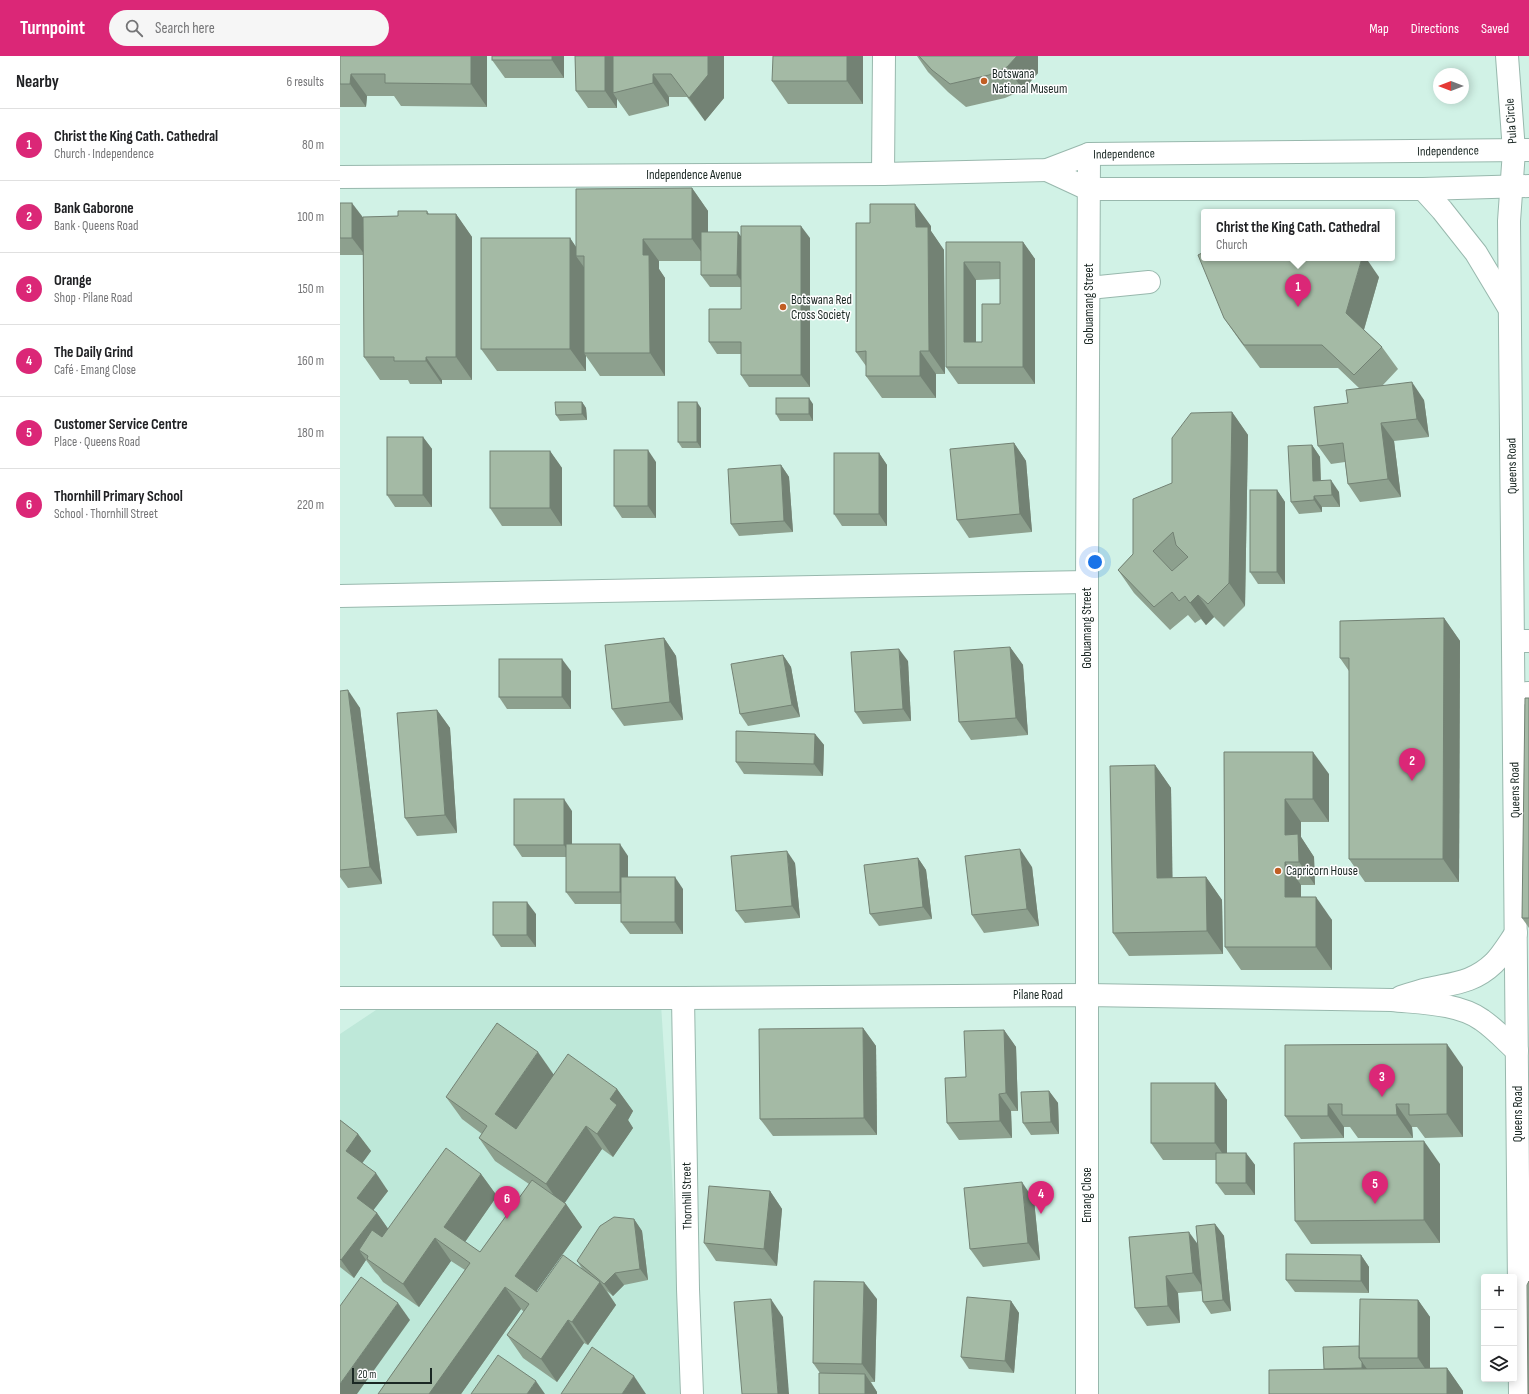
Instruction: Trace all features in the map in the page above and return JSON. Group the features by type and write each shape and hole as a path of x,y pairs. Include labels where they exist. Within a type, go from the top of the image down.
{"street":[{"path":"883,174 884,56"},
{"name":"Pula Circle","path":"1507,56 1521,151 1520,186"},
{"name":"Independence","path":"1047,170 1089,154 1521,151"},
{"name":"Gobuamang Street","path":"1087,995 1089,154"},
{"path":"1047,170 1088,189 1423,189 1520,186"},
{"name":"Independence Avenue","path":"340,177 883,174 1047,170"},
{"name":"Queens Road","path":"1520,186 1509,221 1510,309 1522,694 1516,933 1523,959 1517,1051 1524,1267 1520,1394"},
{"path":"1423,189 1442,210 1476,253 1510,309"},
{"path":"1089,288 1149,282"},
{"path":"340,596 1087,582"},
{"path":"1392,1000 1428,989 1451,985 1467,980 1484,971 1495,962 1516,933"},
{"name":"Pilane Road","path":"340,998 683,998 1087,995 1392,1000"},
{"name":"Emang Close","path":"1087,995 1087,1394"},
{"name":"Thornhill Street","path":"683,998 688,1288 692,1394"},
{"path":"1392,1000 1462,1010 1481,1019 1517,1051"}],"shaded area":[{"path":"660,989 682,1332 696,1394 340,1394 340,1034 403,992"}],"building":[{"path":"340,56 471,56 471,84 385,83 385,74 351,74 350,84 340,84"},
{"path":"492,56 552,56 552,60 492,60"},
{"path":"575,56 605,56 605,91 576,91"},
{"path":"613,56 708,56 708,75 689,98 671,74 653,74 653,83 613,93"},
{"path":"773,56 847,56 847,81 772,81"},
{"path":"919,56 1017,56 1007,67 989,75 950,84 932,70"},
{"path":"692,188 692,239 643,239 643,255 649,255 650,353 584,353 584,256 576,256 576,189"},
{"path":"340,203 352,203 352,238 340,238"},
{"path":"870,204 915,204 916,227 928,227 929,351 920,351 920,376 866,376 866,351 856,352 856,223 870,223"},
{"path":"398,211 427,211 427,214 456,214 456,357 426,357 426,361 394,361 394,357 364,357 363,217 398,216"},
{"path":"741,226 801,226 801,375 741,375 741,342 709,342 709,309 741,309"},
{"path":"701,232 738,232 737,275 701,275"},
{"path":"481,238 570,238 570,349 481,349"},
{"path":"946,242 1023,242 1023,367 946,367","holes":["964,262 1000,262 1000,304 982,304 982,342 964,342"]},
{"path":"1201,254 1201,261 1361,261 1346,313 1382,347 1354,375 1322,345 1244,345 1224,318 1198,255"},
{"path":"1412,382 1417,419 1381,423 1388,479 1348,484 1343,443 1318,446 1314,407 1348,403 1346,390"},
{"path":"776,398 809,398 809,414 776,414"},
{"path":"555,402 582,402 582,414 556,415"},
{"path":"678,402 697,402 697,442 678,442"},
{"path":"1232,412 1229,583 1208,604 1198,595 1190,603 1185,596 1179,601 1172,592 1154,607 1118,570 1133,554 1133,499 1172,483 1172,438 1191,413","holes":["1173,532 1176,545 1188,557 1172,571 1153,551"]},
{"path":"387,437 423,437 423,495 387,495"},
{"path":"1014,443 1020,514 957,520 950,449"},
{"path":"1312,445 1313,481 1331,480 1332,495 1314,496 1314,500 1291,502 1288,446"},
{"path":"614,450 648,450 648,506 614,506"},
{"path":"490,451 550,451 550,508 490,508"},
{"path":"834,453 879,453 879,514 834,514"},
{"path":"781,465 784,521 731,524 728,469"},
{"path":"1250,490 1277,490 1277,572 1250,572"},
{"path":"1444,618 1443,859 1349,859 1349,658 1340,658 1340,621"},
{"path":"664,638 670,702 612,709 605,645"},
{"path":"1010,647 1016,718 959,722 954,651"},
{"path":"899,649 903,709 855,712 851,652"},
{"path":"783,655 792,705 740,714 731,664"},
{"path":"499,659 562,659 562,697 499,697"},
{"path":"348,690 370,867 340,870 340,691"},
{"path":"1525,698 1529,698 1529,918 1522,918"},
{"path":"437,710 445,815 405,818 397,713"},
{"path":"736,731 815,734 814,764 736,762"},
{"name":"Capricorn House","path":"1224,752 1313,752 1313,799 1285,799 1285,835 1298,834 1299,862 1285,862 1285,897 1316,897 1316,947 1225,947"},
{"path":"1155,765 1157,878 1206,877 1207,931 1113,933 1110,766"},
{"path":"514,799 564,799 564,845 514,845"},
{"path":"566,844 620,844 620,892 566,892"},
{"path":"1020,849 1027,909 972,915 965,856"},
{"path":"787,851 792,906 736,911 731,856"},
{"path":"918,858 923,907 870,914 864,865"},
{"path":"621,877 675,877 675,922 621,922"},
{"path":"493,902 527,902 527,935 493,935"},
{"path":"497,1023 538,1052 495,1114 516,1129 568,1054 617,1089 610,1099 617,1105 597,1134 586,1126 546,1184 479,1138 487,1126 446,1097"},
{"path":"863,1028 864,1118 760,1119 759,1029"},
{"path":"1004,1030 1006,1093 999,1094 1000,1121 947,1123 945,1078 966,1077 964,1031"},
{"path":"1447,1044 1447,1114 1409,1115 1409,1104 1396,1104 1397,1115 1342,1115 1342,1104 1328,1104 1328,1116 1285,1116 1285,1045"},
{"path":"1151,1083 1215,1083 1215,1143 1151,1143"},
{"path":"1049,1091 1051,1122 1023,1123 1021,1092"},
{"path":"340,1120 358,1134 346,1151 376,1173 357,1198 377,1213 341,1260 340,1259"},
{"path":"1424,1141 1424,1220 1295,1221 1294,1143"},
{"path":"446,1148 481,1174 444,1227 480,1252 532,1180 566,1204 515,1276 537,1292 563,1255 600,1282 572,1322 568,1320 541,1359 507,1335 529,1304 505,1287 429,1394 378,1394 470,1263 435,1238 403,1284 367,1259 368,1256 359,1250 372,1230 382,1237"},
{"path":"1216,1153 1246,1153 1246,1183 1216,1183"},
{"path":"1022,1182 1028,1243 970,1249 964,1188"},
{"path":"709,1186 770,1191 764,1249 704,1243"},
{"path":"614,1217 634,1219 640,1269 615,1273 604,1284 577,1261 600,1226"},
{"path":"1215,1224 1223,1300 1203,1302 1196,1226"},
{"path":"1189,1232 1193,1273 1166,1276 1168,1306 1135,1308 1129,1237"},
{"path":"1286,1254 1361,1255 1361,1281 1286,1280"},
{"path":"361,1277 398,1303 340,1384 340,1306"},
{"path":"814,1281 864,1282 862,1364 813,1363"},
{"path":"1529,1281 1529,1394 1528,1394 1527,1285"},
{"path":"967,1297 1011,1301 1005,1361 961,1357"},
{"path":"771,1299 778,1394 742,1394 734,1302"},
{"path":"1360,1299 1418,1300 1418,1358 1359,1358"},
{"path":"1359,1346 1359,1358 1362,1362 1362,1368 1324,1369 1323,1347"},
{"path":"592,1347 634,1376 622,1394 561,1394"},
{"path":"498,1355 536,1381 527,1394 471,1394"},
{"path":"1447,1368 1447,1394 1269,1394 1269,1370"},
{"path":"819,1373 865,1374 865,1394 819,1394"}],"place":[{"name":"Botswana National Museum","path":"984,81"},
{"name":"Botswana Red Cross Society","path":"783,307"},
{"name":"Christ the King Cath. Cathedral","path":"1298,307"},
{"name":"Bank Gaborone","path":"1412,781"},
{"name":"Capricorn House","path":"1278,871"},
{"name":"Orange","path":"1382,1097"},
{"name":"Customer Service Centre","path":"1375,1204"},
{"name":"The Daily Grind","path":"1041,1214"},
{"name":"Thornhill Primary School","path":"507,1219"}]}
